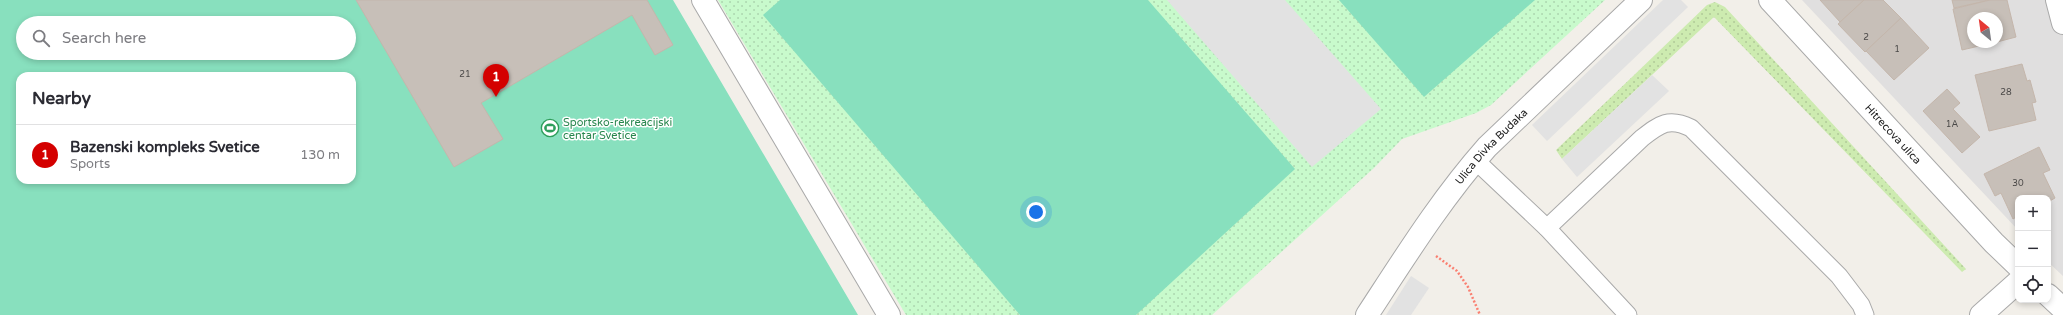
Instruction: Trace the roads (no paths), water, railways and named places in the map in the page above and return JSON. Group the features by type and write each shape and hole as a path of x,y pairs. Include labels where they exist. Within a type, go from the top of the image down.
{"street":[{"path":"703,0 889,315"},
{"name":"Ulica Divka Budaka","path":"1368,315 1435,212 1475,160 1641,0"},
{"name":"Hitrecova ulica","path":"1770,0 1994,243 2015,263"},
{"path":"2057,0 2063,23"},
{"path":"1981,315 2015,285"}],"lane":[{"path":"1547,228 1642,138 1657,126 1666,122 1679,122 1691,128 1839,276 1861,305 1865,315"},
{"path":"1475,160 1547,228 1628,315"}],"place":[{"name":"Bazenski kompleks Svetice","path":"496,97"},
{"name":"Sportsko-rekreacijski centar Svetice","path":"550,128"}]}
